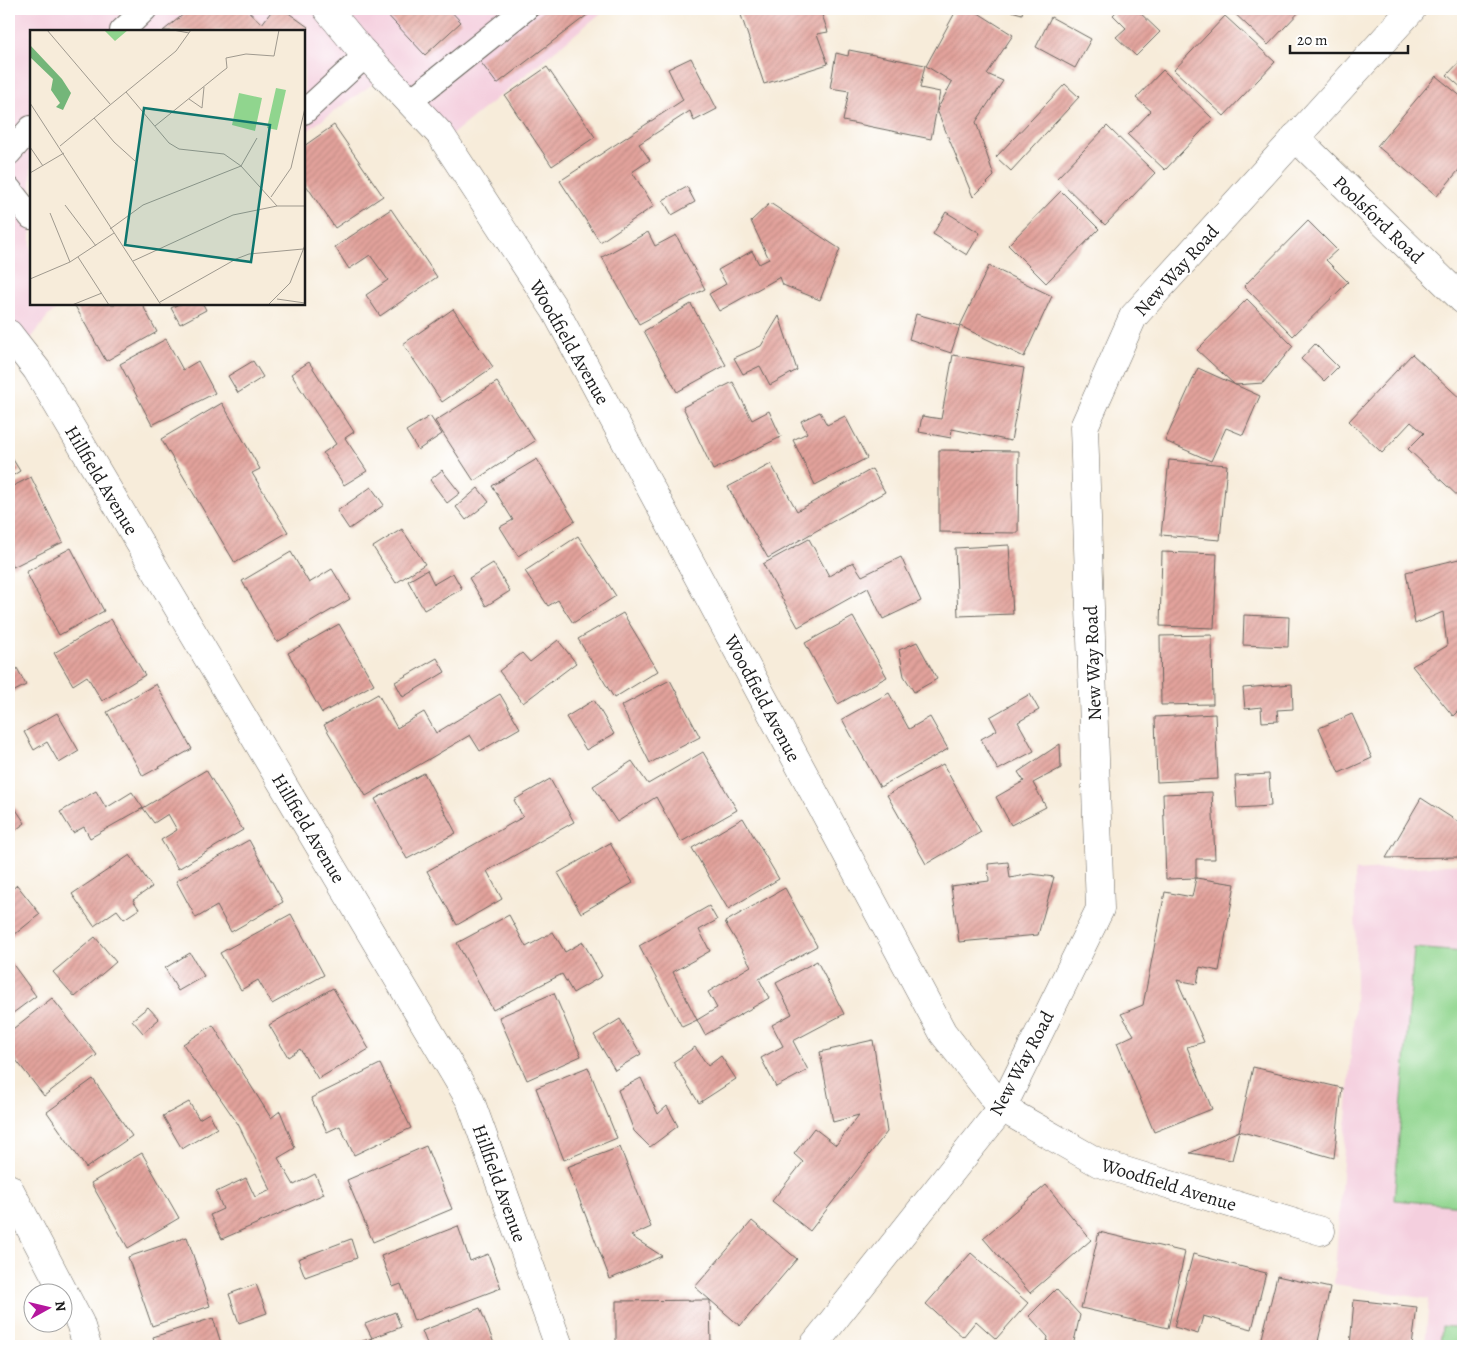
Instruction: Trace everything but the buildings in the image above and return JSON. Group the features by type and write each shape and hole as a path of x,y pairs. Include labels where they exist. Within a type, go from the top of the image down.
{"street":[{"name":"Woodfield Avenue","path":"327,9 366,55 440,134 555,310 943,1033 1002,1108 1099,1163 1321,1231"},
{"name":"New Way Road","path":"814,1346 1002,1108 1100,909 1084,427 1133,317 1412,9"},
{"name":"Poolsford Road","path":"1295,137 1463,300"},
{"name":"Hillfield Avenue","path":"9,334 36,370 470,1100 559,1346"},
{"path":"9,1188 80,1323 87,1346"}],"lane":[{"path":"123,30 145,9"},
{"path":"409,102 524,9"},
{"path":"305,111 366,55"},
{"path":"9,153 30,129"},
{"path":"9,189 30,217"}],"shaded area":[{"path":"9,9 606,9 444,141 385,75 305,132 305,30 30,30 30,305 63,305 48,316 9,368"},
{"path":"1463,864 1463,1346 1425,1346 1429,1299 1334,1284 1356,986 1355,871"}],"green space":[{"path":"1414,948 1463,952 1463,1206 1394,1200"},
{"path":"1442,1326 1463,1328 1463,1346 1440,1346"}]}
